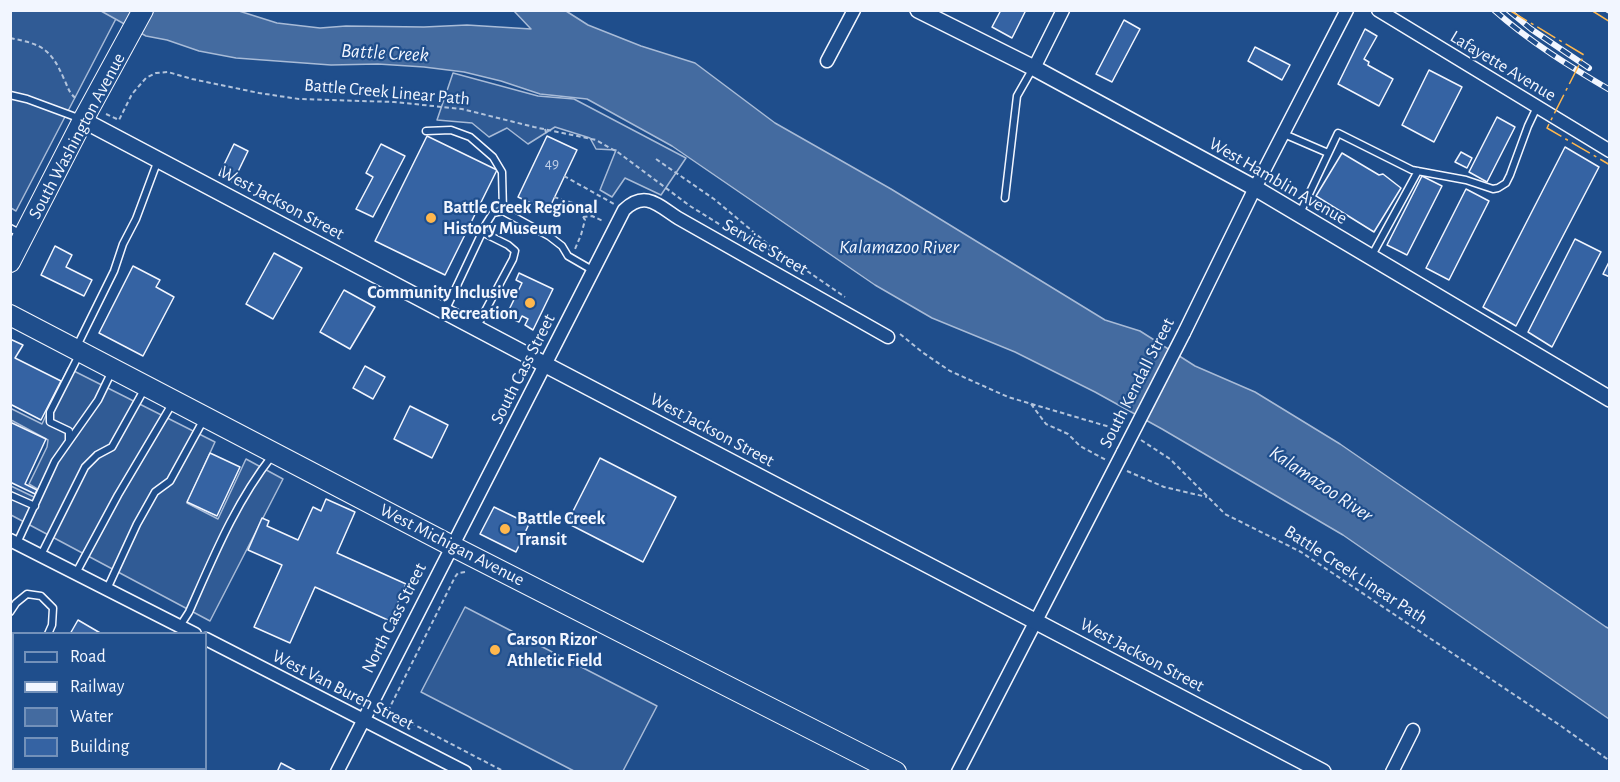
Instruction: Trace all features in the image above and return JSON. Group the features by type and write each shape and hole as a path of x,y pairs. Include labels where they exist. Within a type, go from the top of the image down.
{"highway":[{"name":"South Washington Avenue","path":"10,262 17,232 88,113 143,10"},
{"name":"West Michigan Avenue","path":"10,315 78,350 110,377 146,386 174,400 452,546 896,771"}],"street":[{"path":"826,61 854,10"},
{"name":"West Hamblin Avenue","path":"918,10 1034,68 1256,188 1610,399"},
{"path":"1034,68 1063,10"},
{"name":"South Kendall Street","path":"957,771 1184,333 1347,10"},
{"name":"Lafayette Avenue","path":"1378,10 1610,151"},
{"name":"West Jackson Street","path":"88,113 158,160 546,366 1323,771"},
{"name":"Service Street","path":"625,209 634,201 645,199 656,204 890,333"},
{"name":"South Cass Street","path":"452,546 625,209"},
{"path":"14,542 193,632"},
{"name":"North Cass Street","path":"337,771 452,546"},
{"name":"West Van Buren Street","path":"207,640 465,771"},
{"path":"1392,771 1413,730"}],"lane":[{"path":"1005,198 1017,96 1034,68"},
{"path":"10,95 88,113"},
{"path":"1300,214 1338,133 1418,171 1451,177 1493,189 1506,183 1537,107"},
{"path":"426,131 451,130 470,137 493,157 502,172 503,212"},
{"path":"1284,134 1328,153"},
{"path":"71,439 69,431 50,422 50,412 114,271 158,160"},
{"path":"1371,257 1418,171"},
{"path":"444,312 493,213 503,212 549,236 562,246 568,256 594,271"},
{"path":"476,328 513,259 515,251 482,232"},
{"path":"14,542 55,461 93,409 110,377"},
{"path":"41,555 85,467 97,454 112,447 146,386"},
{"path":"76,573 118,495 174,400"},
{"path":"107,589 154,492 170,481 206,417"},
{"path":"180,626 189,612 237,507 259,472 275,453"},
{"path":"10,495 34,506"},
{"path":"10,612 16,603 27,594 41,596 53,609 52,625 48,632"}],"path":[{"name":"Battle Creek Linear Path","path":"10,38 34,42 44,49 57,63 71,95 88,113 119,120 132,94 146,78 156,73 168,72 259,93 299,99 394,102 462,109 596,140 619,153 690,206 740,237 777,252 846,297"},
{"path":"545,129 547,136"},
{"path":"656,159 714,199 777,252"},
{"path":"564,176 625,209"},
{"path":"554,197 576,204 585,220 573,252"},
{"path":"583,217 597,217 615,228"},
{"path":"890,333 911,341 922,352 950,371 988,388 1030,404 1122,431"},
{"name":"Battle Creek Linear Path","path":"1140,440 1170,459 1225,514 1301,552 1561,726 1610,762"},
{"path":"469,573 461,572 455,577 388,711 505,771"}],"shaded area":[{"path":"11,11 120,11 16,211 11,208"},
{"path":"453,73 538,96 574,99 686,158 661,195 625,178 612,197 600,190 616,150 596,149 590,138 555,127 528,144 507,128 489,137 472,123 437,120"},
{"path":"68,368 215,442 187,503 218,519 246,459 283,479 210,621 11,515 11,486 34,497 39,490 29,484 47,447 48,440 11,420 10,408 42,424"},
{"name":"Carson Rizor Athletic Field","path":"465,607 657,706 623,771 574,771 421,692"}],"water":[{"name":"Kalamazoo River","path":"101,11 239,11 277,23 320,28 467,25 531,29 514,11 566,11 588,25 641,46 695,63 775,123 891,189 1105,320 1140,331 1195,366 1255,392 1340,444 1610,629 1609,719 1343,535 1095,392 1015,352 932,318 875,285 672,146 587,99 540,94 464,72 424,67 378,64 331,65 236,58 199,51 167,40 146,36"}],"building":[{"path":"1001,10 1026,10 1012,38 992,27"},
{"path":"1124,20 1140,29 1112,82 1096,74"},
{"path":"1365,29 1377,36 1364,59 1369,62 1368,65 1393,79 1379,106 1338,84"},
{"path":"1255,47 1290,65 1282,80 1248,61"},
{"path":"1429,70 1462,87 1434,142 1402,125"},
{"path":"1497,117 1515,127 1487,182 1469,172"},
{"path":"427,136 497,170 445,275 375,241"},
{"path":"547,136 577,150 548,211 518,197"},
{"path":"234,144 248,151 233,182 219,175"},
{"path":"381,144 405,156 373,217 356,209 373,177 366,173"},
{"path":"1565,147 1599,167 1516,326 1483,307"},
{"path":"1461,152 1472,158 1467,168 1455,162"},
{"path":"1342,153 1379,175 1383,174 1401,188 1374,232 1316,196"},
{"path":"1422,176 1442,186 1407,255 1387,245"},
{"path":"1466,189 1489,201 1449,280 1426,268"},
{"path":"1575,239 1601,252 1552,347 1528,332"},
{"path":"55,246 72,255 66,267 92,280 84,296 41,275"},
{"path":"274,253 302,268 273,319 246,304"},
{"path":"1610,260 1610,277 1603,274"},
{"path":"133,266 160,280 156,287 174,297 143,356 99,333"},
{"name":"Community Inclusive Recreation","path":"519,273 553,289 533,330 525,325 528,319 522,316 519,322 506,316 522,283 516,280"},
{"path":"344,290 375,307 350,349 320,332"},
{"path":"10,339 23,345 15,358 61,381 41,420 10,404"},
{"path":"365,366 385,377 373,399 353,388"},
{"path":"410,406 448,425 432,458 394,439"},
{"path":"10,422 46,439 25,484 37,490 35,494 10,482"},
{"path":"210,453 240,467 217,516 187,502"},
{"path":"600,458 676,497 643,562 567,523"},
{"path":"326,499 355,512 337,553 406,584 390,621 315,587 290,643 254,627 282,565 248,550 262,518 269,521 267,526 298,540 313,507 321,511"},
{"name":"Battle Creek Transit","path":"494,507 529,524 516,552 480,534"},
{"path":"78,620 99,632 71,632"},
{"path":"281,763 298,772 277,772"}],"railway":[{"path":"1494,10 1550,53 1610,90"},
{"path":"1508,10 1531,29 1589,68"}],"power":[{"path":"1509,10 1584,55 1547,128 1610,165"},
{"path":"1591,10 1610,22"}],"place":[{"name":"Battle Creek Regional History Museum","path":"431,218"},
{"name":"Community Inclusive Recreation","path":"530,303"},
{"name":"Battle Creek Transit","path":"505,529"},
{"name":"Carson Rizor Athletic Field","path":"495,650"}],"water label":[{"name":"Battle Creek","path":"385,53"}]}
